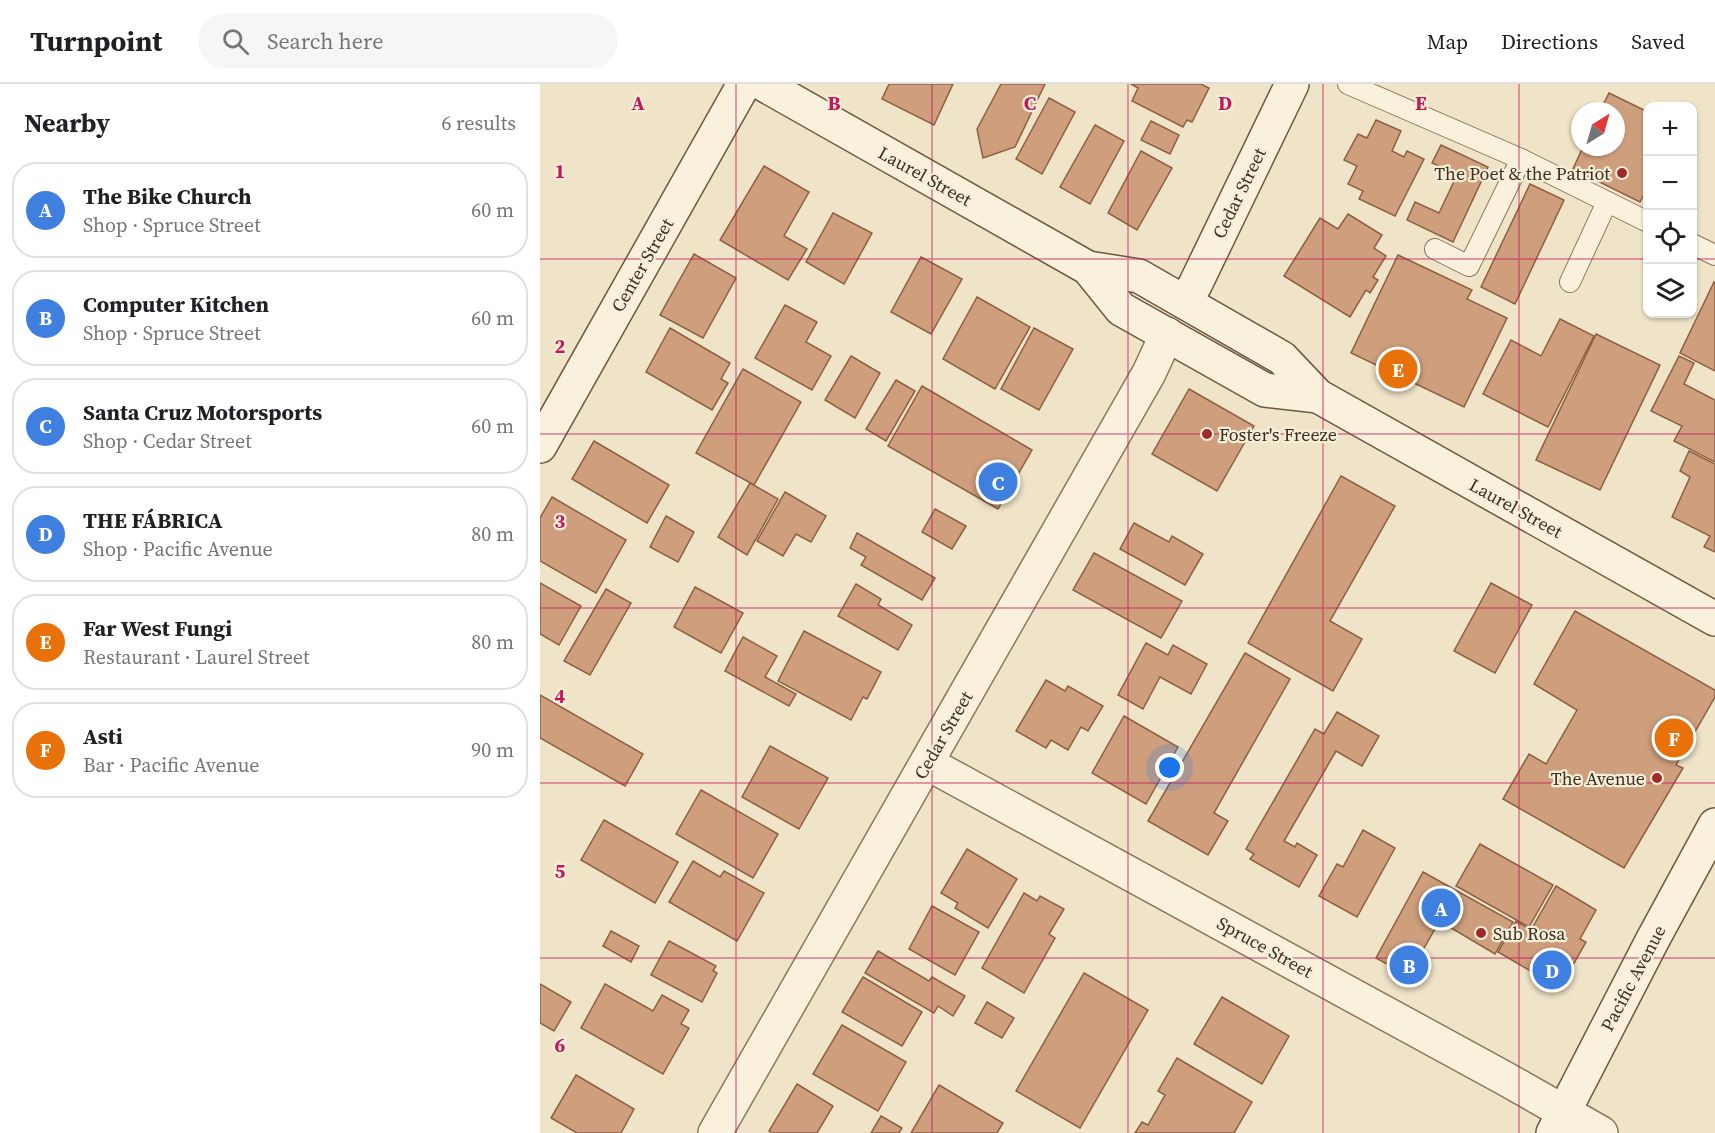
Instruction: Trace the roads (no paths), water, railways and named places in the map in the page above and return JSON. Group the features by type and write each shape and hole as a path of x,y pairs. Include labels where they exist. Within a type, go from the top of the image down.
{"street":[{"name":"Center Street","path":"540,446 744,84"},
{"name":"Laurel Street","path":"763,84 1088,268 1139,276 1282,358 1318,396 1715,619"},
{"name":"Cedar Street","path":"1185,302 1200,276 1292,84"},
{"name":"Laurel Street","path":"1088,268 1121,309 1265,390 1318,396"},
{"name":"Cedar Street","path":"715,1133 1149,373 1167,334"},
{"name":"Spruce Street","path":"927,763 1506,1079 1558,1123 1601,1133"},
{"name":"Pacific Avenue","path":"1558,1123 1646,952 1715,825"}],"lane":[{"path":"1348,84 1521,159 1643,220"},
{"path":"1435,249 1469,266 1521,159"},
{"path":"1570,282 1607,202"},
{"path":"1697,246 1715,255"}],"place":[{"name":"The Poet & the Patriot","path":"1622,173"},
{"name":"Far West Fungi","path":"1398,369"},
{"name":"Foster's Freeze","path":"1207,434"},
{"name":"Santa Cruz Motorsports","path":"998,482"},
{"name":"Asti","path":"1674,738"},
{"name":"The Avenue","path":"1657,778"},
{"name":"The Bike Church","path":"1441,908"},
{"name":"Sub Rosa","path":"1481,933"},
{"name":"Computer Kitchen","path":"1409,965"},
{"name":"THE FÁBRICA","path":"1552,970"}]}
